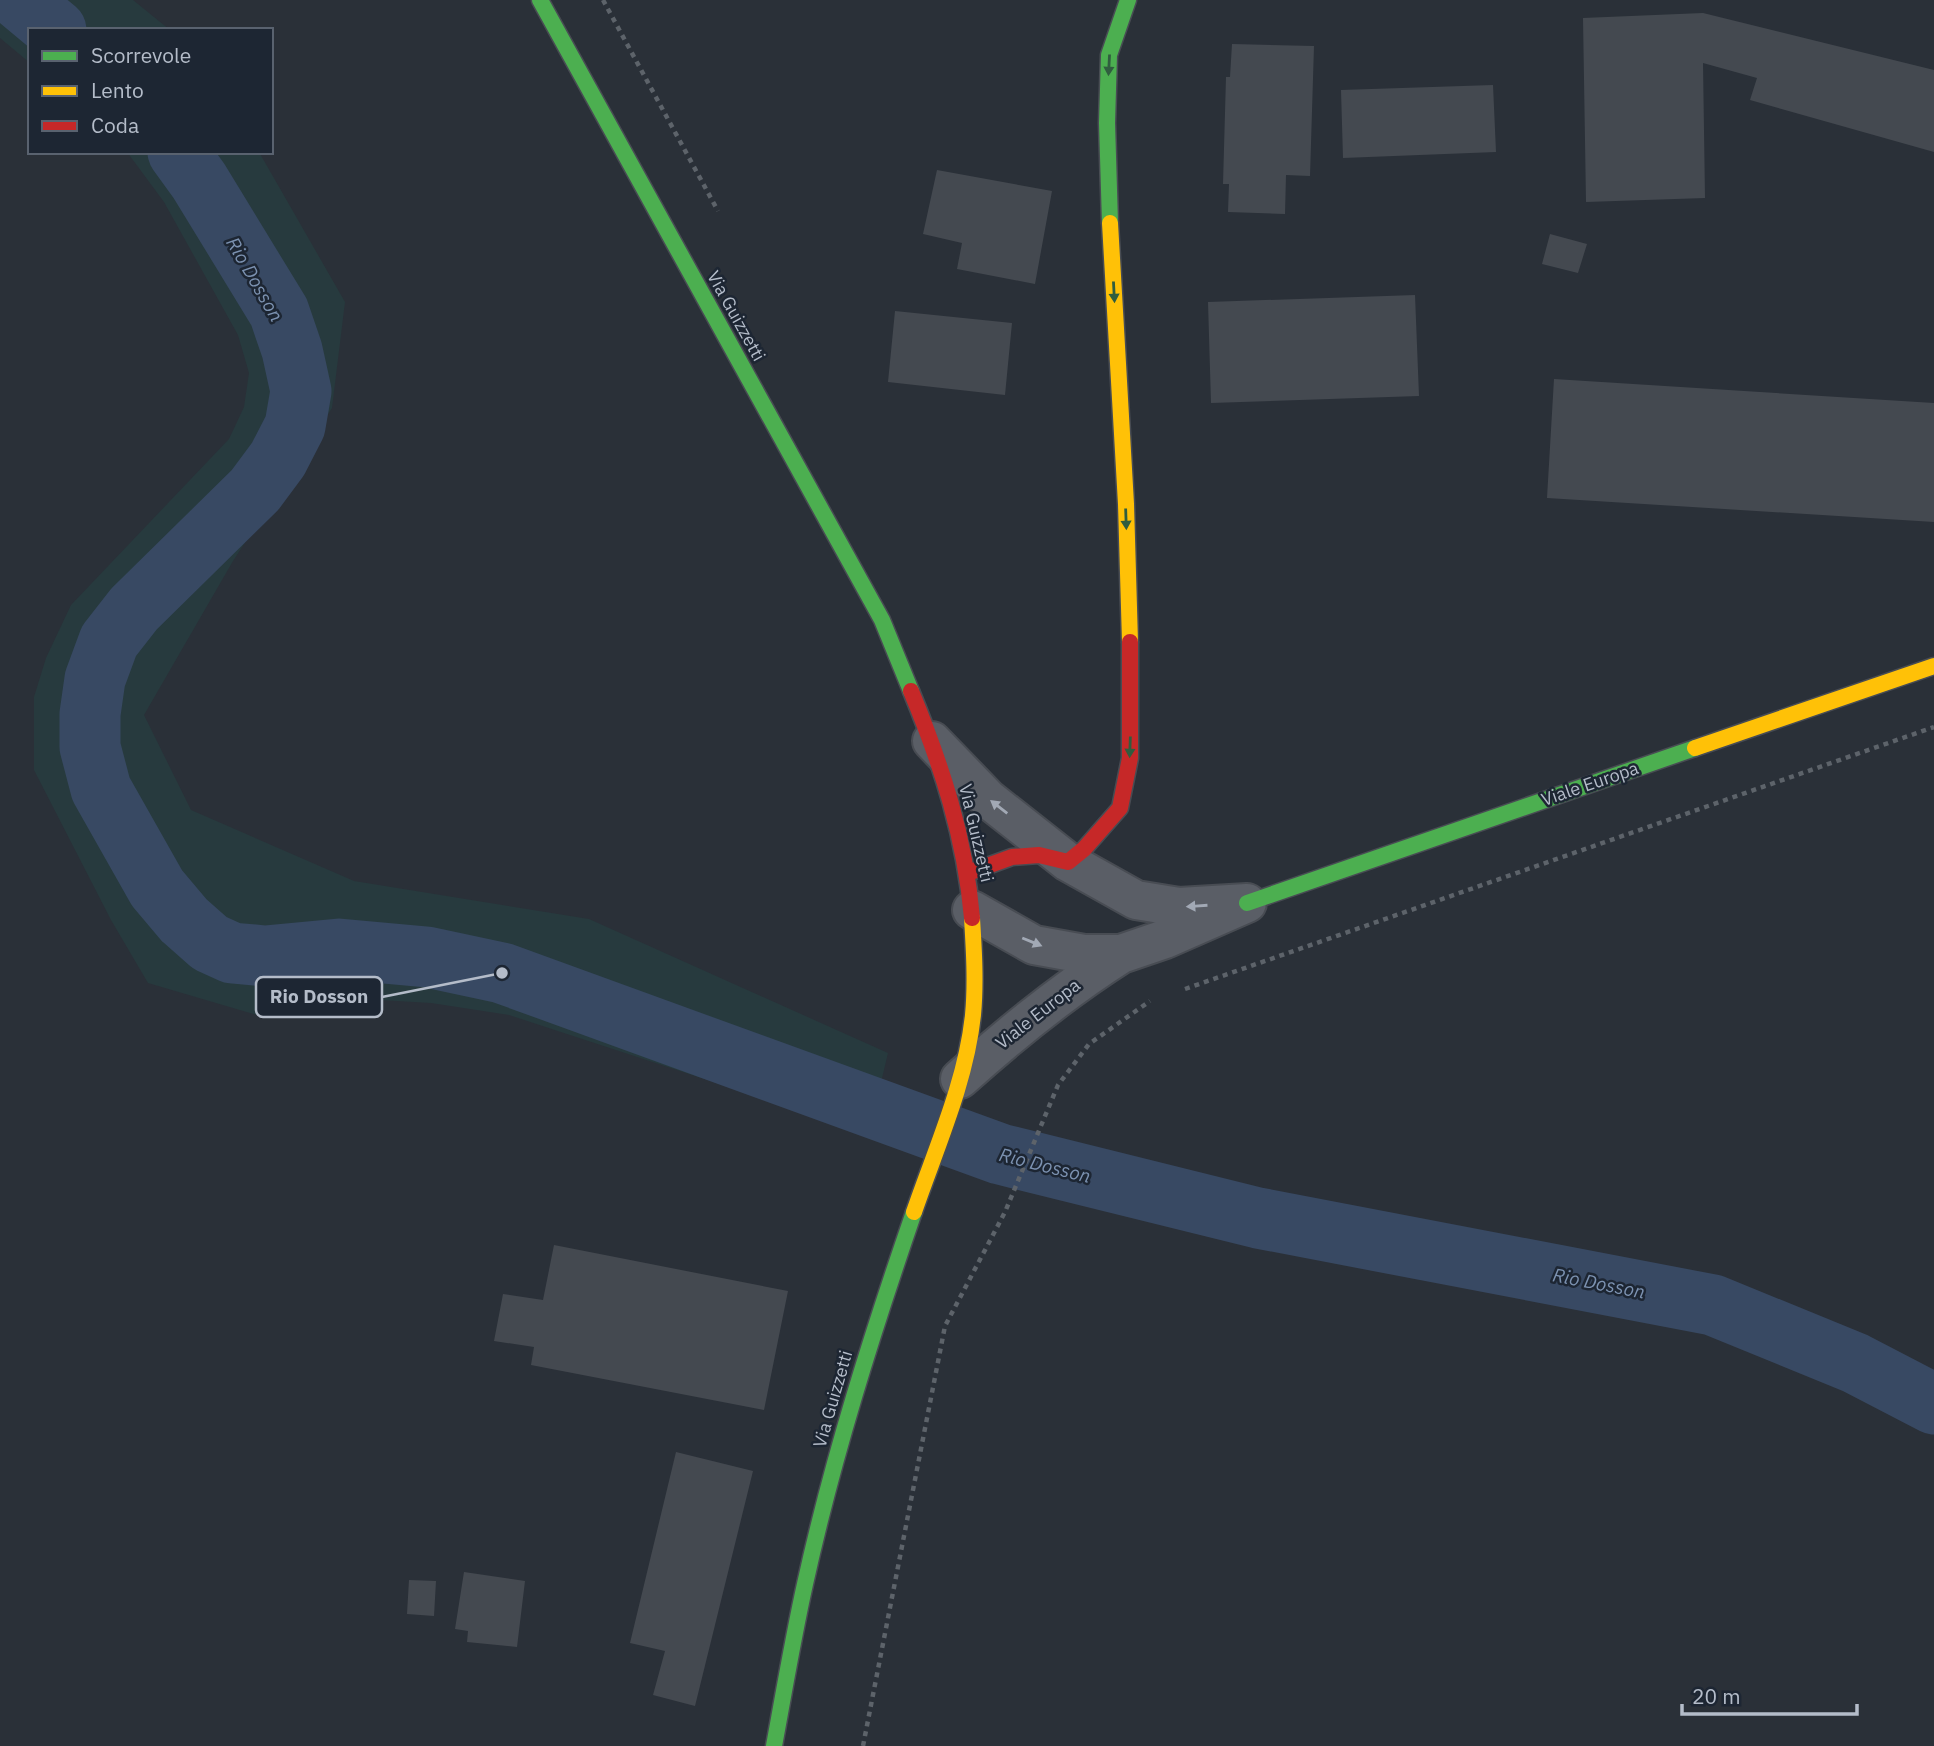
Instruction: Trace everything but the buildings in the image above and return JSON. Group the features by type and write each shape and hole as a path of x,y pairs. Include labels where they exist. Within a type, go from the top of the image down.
{"street":[{"name":"Via Guizzetti","path":"540,0 883,620 932,741 953,806 970,892 975,959 972,1016 960,1079 874,1327 832,1474 805,1585 774,1746"},
{"path":"1068,862 1084,849 1120,808 1130,758 1132,701 1126,504 1108,191 1107,123 1109,55 1128,0"},
{"name":"Viale Europa","path":"960,1079 1008,1036 1074,984 1121,954 1165,939 1247,903 1934,666"},
{"name":"Viale Europa","path":"932,741 988,799 1068,862 1136,900 1179,907 1247,903"},
{"name":"Viale Europa","path":"1068,862 1039,855 1012,857 970,892 1034,945 1084,954 1121,954"}],"path":[{"path":"1172,993 1934,727"},
{"path":"863,1746 945,1326 1004,1212 1058,1085 1089,1044 1146,1003 1159,998"}],"green space":[{"path":"0,0 133,0 168,28 28,28 28,61 0,38"},
{"path":"128,154 260,154 345,302 332,408 233,561 144,715 191,810 354,881 589,919 888,1053 869,1133 509,1015 431,1003 363,999 257,1015 148,983 111,920 34,770 34,697 46,658 71,605 229,439 244,407 249,373 238,335 164,202"}],"waterway":[{"name":"Rio Dosson","path":"20,0 54,28"},
{"name":"Rio Dosson","path":"179,154 199,181 279,312 292,350 301,391 295,426 278,459 255,490 134,609 109,641 95,679 90,714 90,747 101,789 157,888 184,920 210,943 232,953 265,956 339,949 427,957 502,973 1000,1154 1258,1218 1713,1305 1855,1363 1934,1404"}],"traffic: fast":[{"path":"540,0 882,620 911,691"},
{"path":"1110,223 1107,123 1109,55 1128,0"},
{"path":"1247,903 1695,748"},
{"path":"774,1746 801,1604 828,1489 868,1350 914,1212"}],"traffic: slow":[{"path":"1110,223 1126,504 1130,642"},
{"path":"1695,748 1934,666"},
{"path":"914,1212 957,1090 969,1040 974,991 972,918"}],"traffic: jam":[{"path":"968,873 1012,857 1039,855 1068,862 1084,849 1120,808 1130,758 1130,642"},
{"path":"911,691 933,747 958,830 972,918"}],"place":[{"name":"Rio Dosson","path":"502,973"}]}
